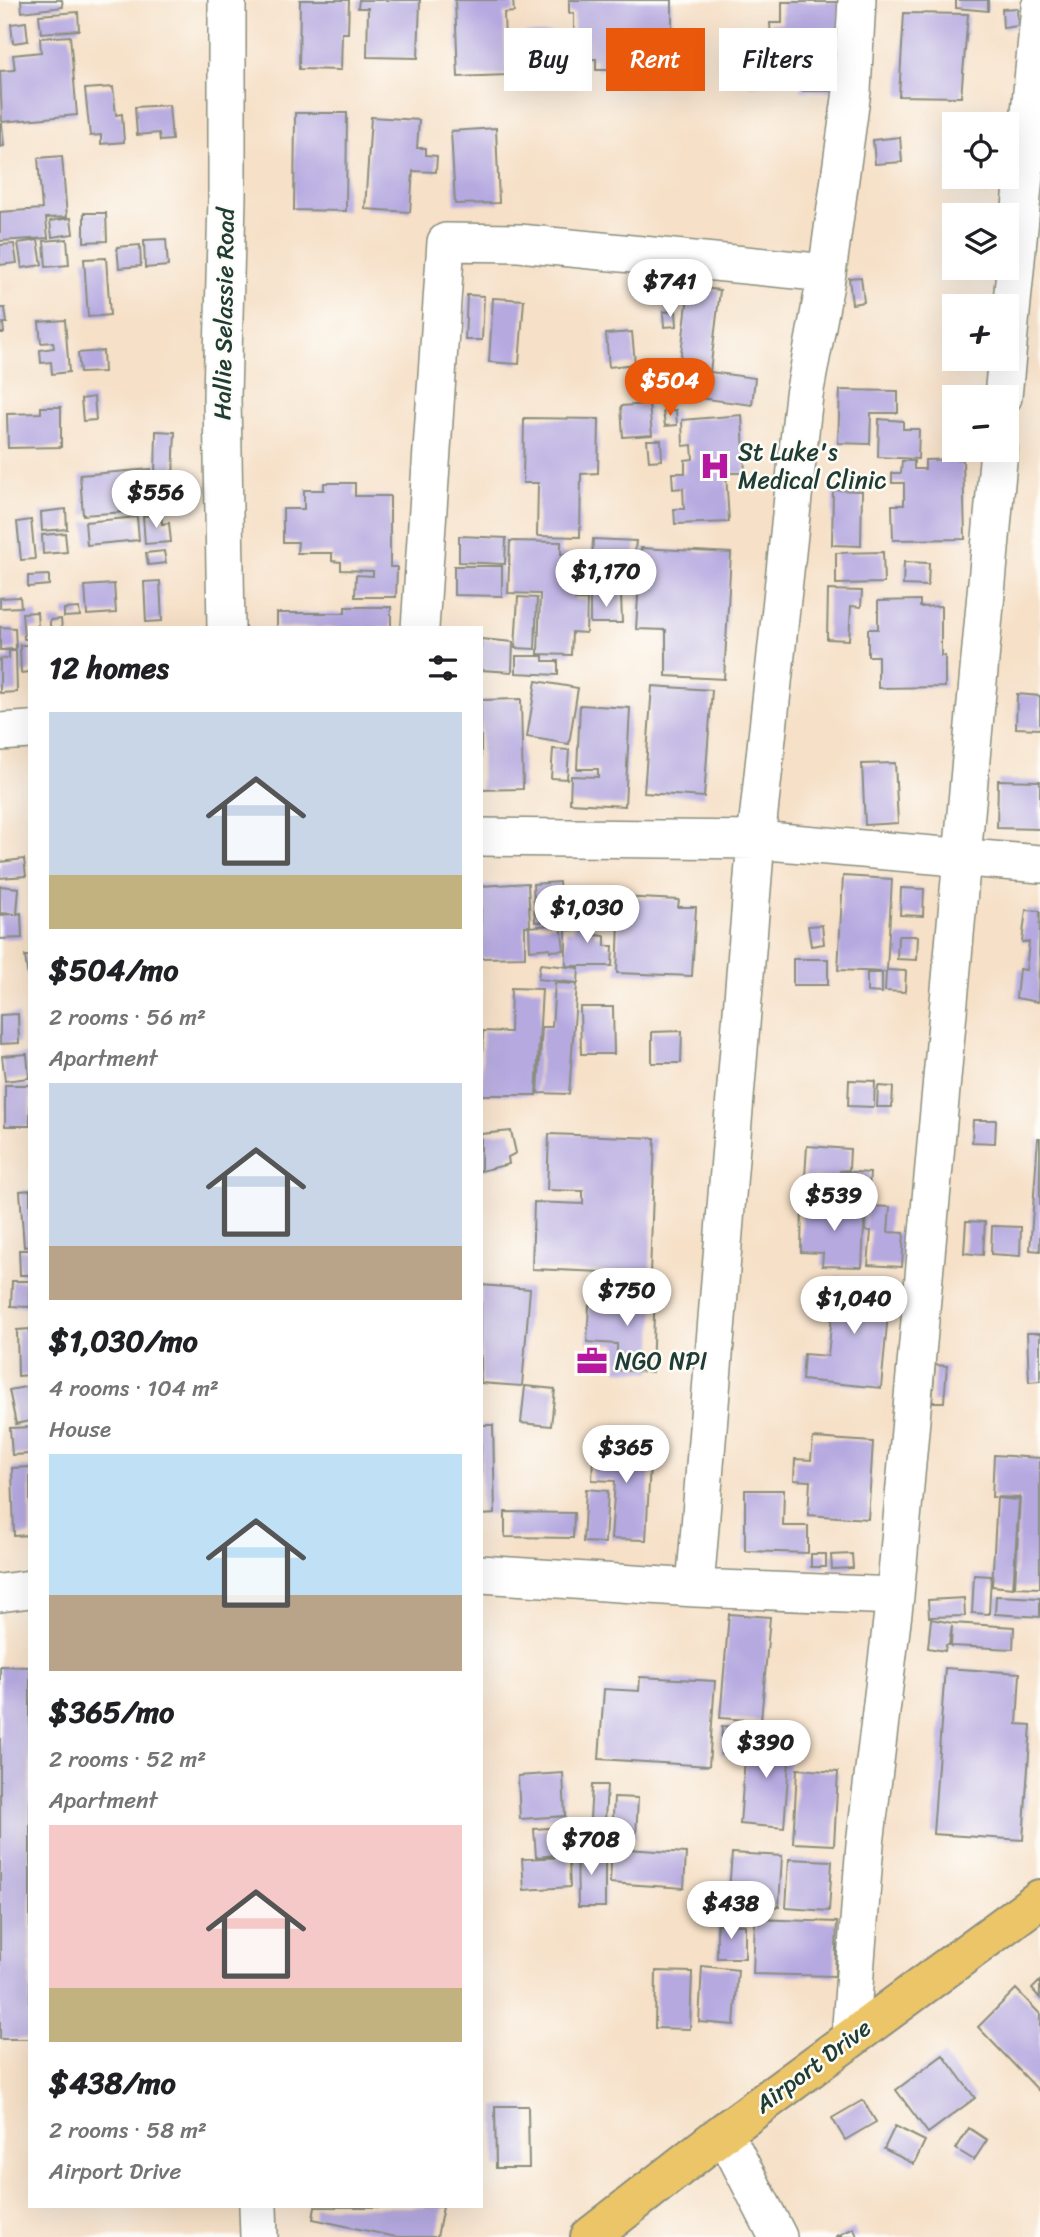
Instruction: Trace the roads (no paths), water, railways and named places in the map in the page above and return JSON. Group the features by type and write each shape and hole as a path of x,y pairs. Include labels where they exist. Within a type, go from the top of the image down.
{"main road":[{"name":"Airport Drive","path":"590,2237 724,2132 1040,1899"}],"street":[{"name":"Hallie Selassie Road","path":"226,626 222,397 227,198 227,0"},
{"path":"695,1588 756,841 804,395 827,273 852,91 857,0"},
{"path":"1004,385 1040,7"},
{"path":"420,626 446,242 519,243 827,273"},
{"path":"850,2038 865,1844 895,1596 998,462"},
{"path":"0,732 28,730"},
{"path":"483,837 756,841 1040,864"},
{"path":"483,1574 695,1588 895,1596"},
{"path":"0,1593 28,1589"},
{"path":"724,2132 778,2237"},
{"path":"258,2208 259,2237"}],"place":[{"name":"St Luke's Medical Clinic","path":"715,466"},
{"name":"NGO NPI","path":"592,1361"}]}
